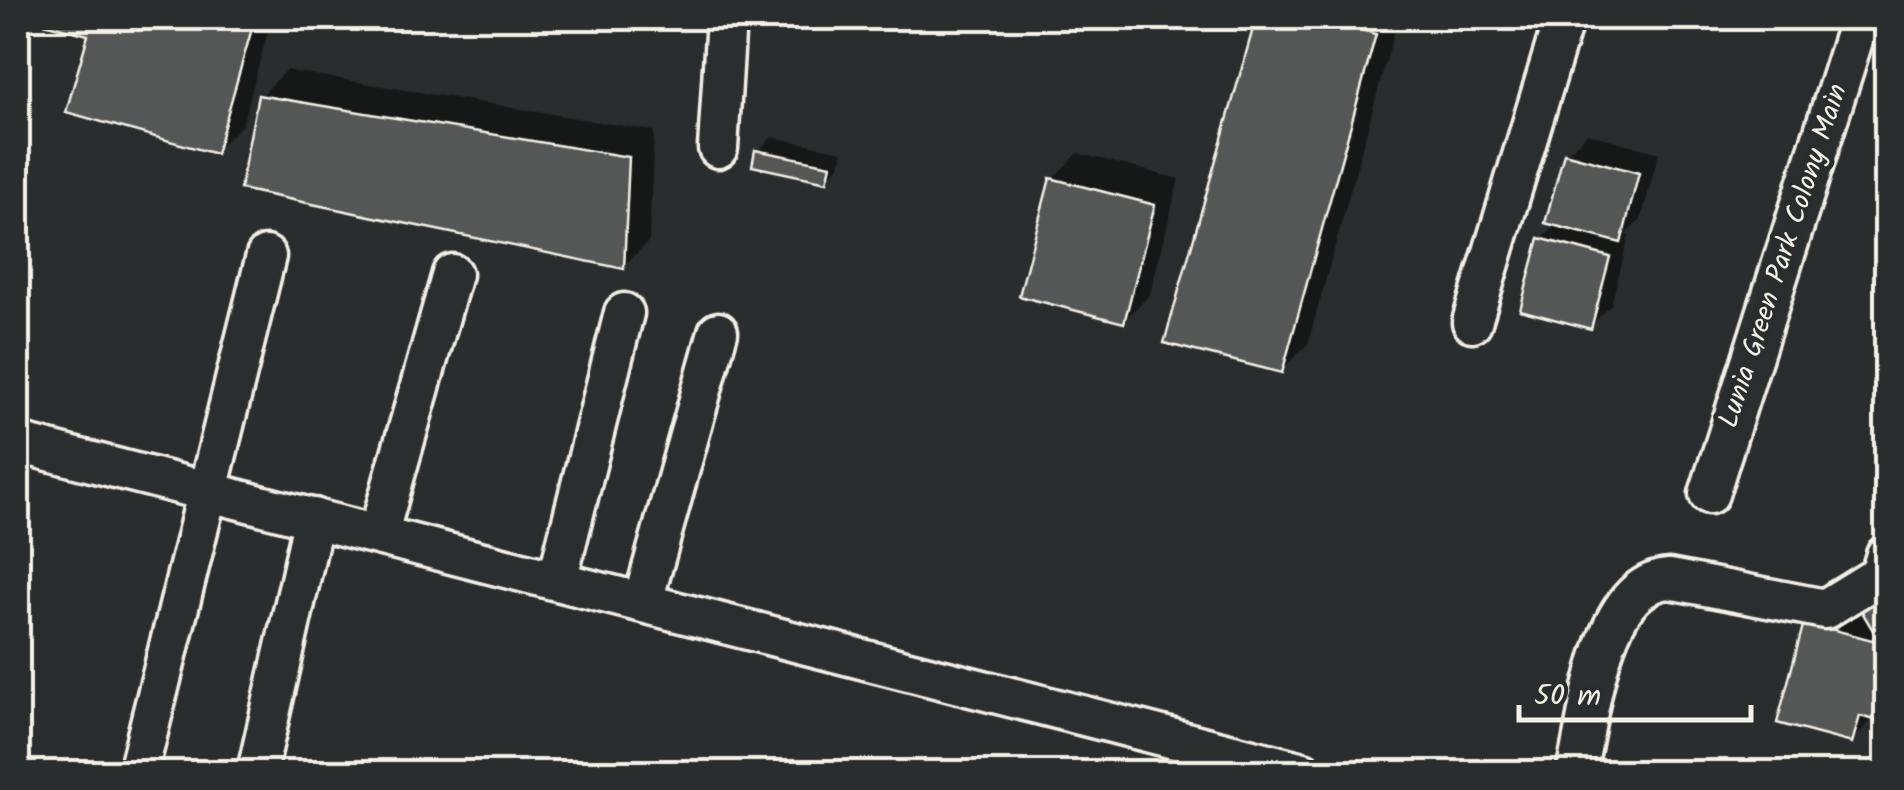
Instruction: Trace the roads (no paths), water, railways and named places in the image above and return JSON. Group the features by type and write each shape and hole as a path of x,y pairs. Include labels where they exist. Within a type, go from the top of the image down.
{"street":[{"path":"718,148 726,18"},
{"path":"1472,322 1564,18"},
{"name":"Lunia Green Park Colony Main","path":"1709,494 1860,18"},
{"path":"138,772 266,256"},
{"path":"378,535 452,274"},
{"path":"557,581 624,313"},
{"path":"643,602 718,332"},
{"path":"18,444 1303,772"},
{"path":"257,772 314,518"},
{"path":"1576,772 1613,620 1636,589 1650,580 1670,579 1825,609 1880,575 1886,555"}]}
